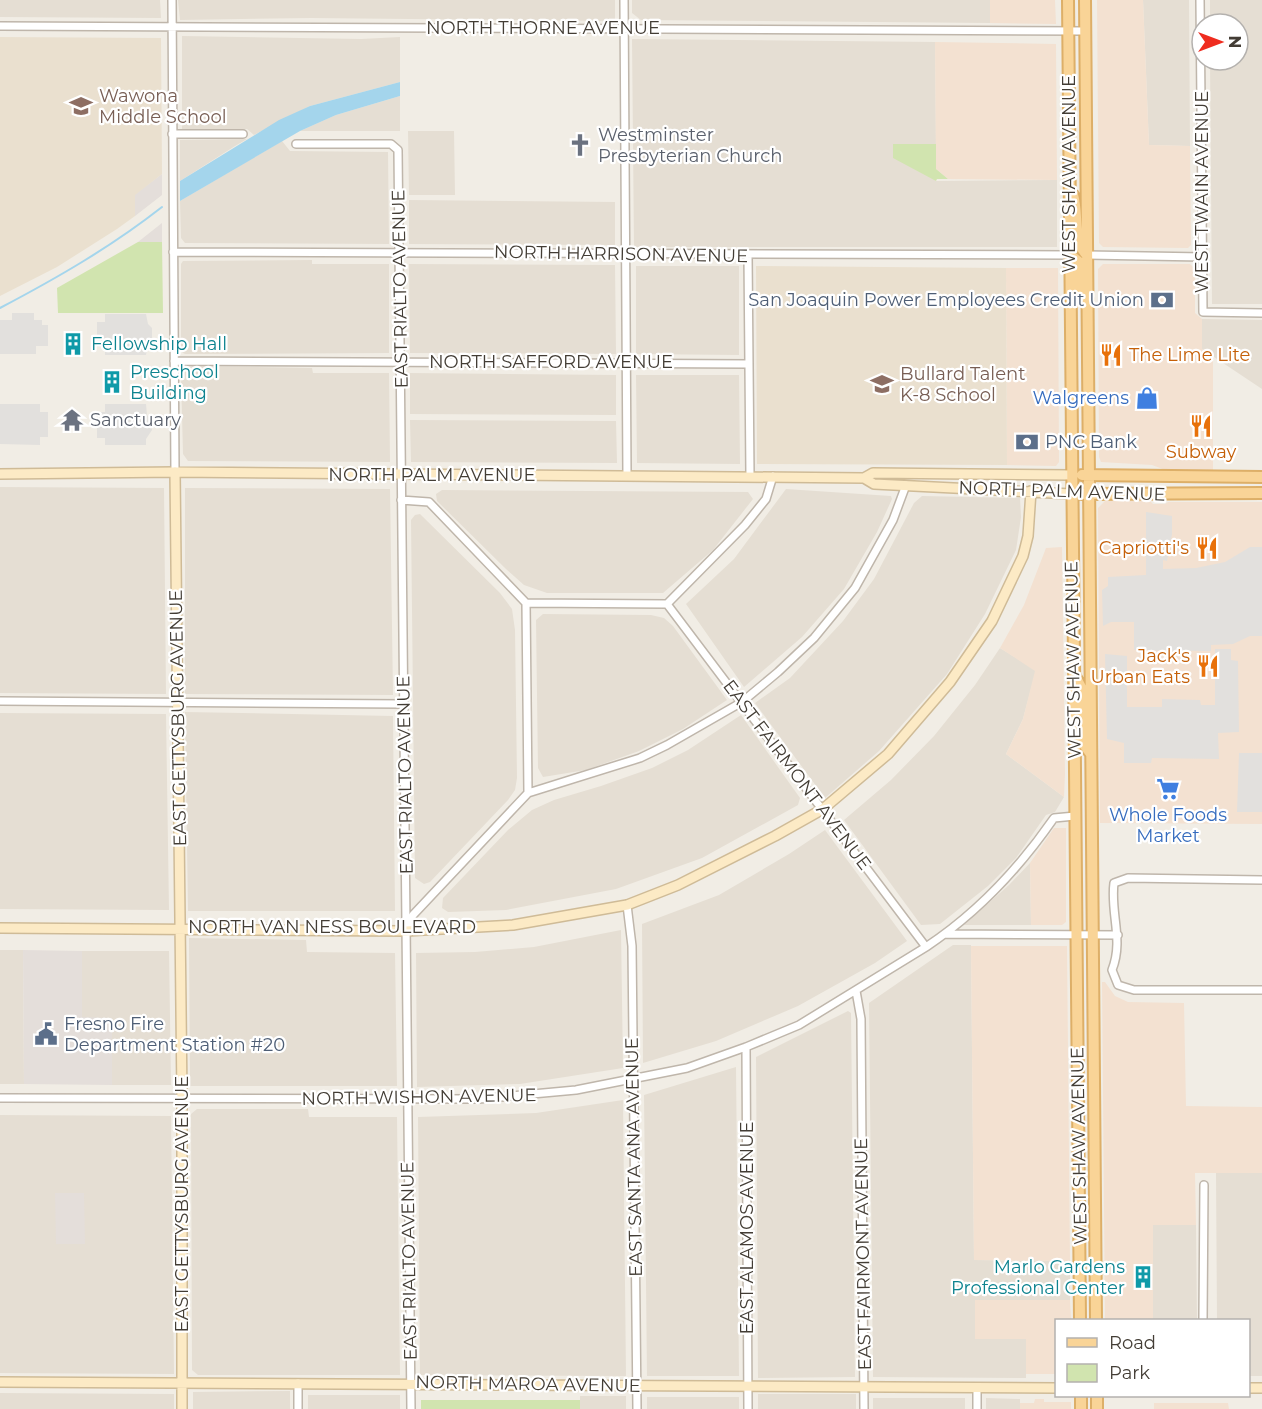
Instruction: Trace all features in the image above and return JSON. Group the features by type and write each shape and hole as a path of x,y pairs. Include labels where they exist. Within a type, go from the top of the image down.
{"main road":[{"name":"WEST SHAW AVENUE","path":"1068,0 1080,1319"},
{"name":"WEST SHAW AVENUE","path":"1085,0 1096,1319"},
{"path":"1069,181 1078,214 1079,246 1087,255"},
{"path":"1070,255 1079,262 1079,293 1088,299"},
{"name":"NORTH PALM AVENUE","path":"0,474 175,472 401,476 773,476 864,478 874,484 1072,494 1262,493"},
{"name":"EAST GETTYSBURG AVENUE","path":"175,472 182,1098 182,1409"},
{"name":"NORTH PALM AVENUE","path":"864,478 873,473 1262,477"},
{"name":"NORTH VAN NESS BOULEVARD","path":"0,928 180,927 406,931 513,925 627,905 730,860 823,808 888,754 950,682 992,621 1023,556 1028,536 1031,491"},
{"path":"1073,673 1082,689 1083,743 1091,754"},
{"name":"NORTH MAROA AVENUE","path":"0,1382 1055,1388"}],"street":[{"name":"EAST GETTYSBURG AVENUE","path":"172,0 175,472"},
{"path":"624,0 627,475"},
{"name":"WEST TWAIN AVENUE","path":"1200,0 1203,312 1262,313"},
{"name":"NORTH THORNE AVENUE","path":"0,26 1086,31"},
{"path":"172,134 243,134"},
{"name":"EAST RIALTO AVENUE","path":"296,144 391,144 398,150 411,1409"},
{"name":"NORTH HARRISON AVENUE","path":"173,252 1070,255"},
{"path":"748,255 750,476"},
{"path":"1087,255 1203,257"},
{"name":"NORTH SAFFORD AVENUE","path":"174,361 749,364"},
{"path":"526,603 668,604 766,499 773,476"},
{"path":"406,931 413,915 528,793 640,758 667,746 742,702 814,638 846,601 893,520 906,485"},
{"path":"401,500 429,502 526,603 528,793"},
{"name":"EAST FAIRMONT AVENUE","path":"668,604 926,947"},
{"path":"0,701 404,704"},
{"name":"NORTH WISHON AVENUE","path":"0,1098 407,1100 537,1096 633,1080 687,1068 799,1025 926,947 945,934 1018,866 1054,818 1075,816"},
{"path":"1262,880 1128,878 1114,883 1112,899 1118,935 1118,955 1112,970 1118,984 1134,990 1262,990"},
{"name":"EAST SANTA ANA AVENUE","path":"627,905 632,946 637,1409"},
{"path":"945,934 1118,935"},
{"name":"EAST FAIRMONT AVENUE","path":"856,991 861,1019 864,1409"},
{"name":"EAST ALAMOS AVENUE","path":"746,1047 748,1409"},
{"path":"1203,1319 1204,1185"},
{"path":"298,1383 298,1409"},
{"path":"977,1389 977,1409"}],"shaded area":[{"path":"0,0 160,0 161,18 0,17"},
{"path":"178,0 615,0 615,21 311,18 180,20"},
{"path":"632,0 990,0 990,23 641,20 632,13"},
{"path":"990,0 1055,0 1056,24 990,23"},
{"path":"1097,0 1143,0 1149,145 1190,146 1191,245 1188,248 1103,247 1099,243"},
{"path":"1143,0 1189,0 1190,146 1149,145"},
{"path":"1210,0 1262,0 1262,304 1212,304 1210,72 1250,72 1250,12 1210,12"},
{"path":"182,36 361,39 400,37 400,82 310,106 254,135 247,129 182,130"},
{"name":"Wawona Middle School","path":"0,37 161,38 162,174 135,195 135,216 57,267 0,296"},
{"path":"632,39 935,42 936,144 893,144 936,181 1057,180 1057,247 634,247"},
{"path":"935,42 1056,44 1057,180 948,179 936,169"},
{"path":"400,96 400,131 300,131 336,115"},
{"path":"408,131 454,131 455,195 409,195"},
{"path":"247,139 235,146 180,181 180,140"},
{"path":"282,141 290,151 388,152 389,244 185,243 181,238 180,201"},
{"path":"162,174 162,195 135,216 134,195"},
{"path":"409,200 615,202 615,245 409,244"},
{"path":"162,223 162,242 138,242"},
{"path":"312,260 312,264 389,264 389,353 185,354 181,352 181,264 183,261"},
{"path":"409,264 615,265 616,354 410,353"},
{"path":"1103,264 1190,264 1195,269 1195,313 1202,319 1202,349 1213,356 1213,470 1168,471 1152,465 1101,462 1099,457 1098,269"},
{"path":"636,266 739,266 739,355 636,354"},
{"name":"Bullard Talent K-8 School","path":"756,266 1006,268 1007,465 757,464"},
{"path":"1006,268 1058,268 1059,462 1056,466 1007,465"},
{"path":"12,313 34,313 34,320 42,320 42,325 48,325 48,346 36,346 36,354 0,354 0,320 12,320"},
{"path":"105,314 146,314 148,324 152,328 152,338 148,342 146,355 105,355 105,347 97,347 97,322 105,322"},
{"path":"1202,319 1262,320 1262,389 1202,349"},
{"path":"192,366 312,368 313,373 389,373 390,462 188,461 183,454 181,376"},
{"path":"410,373 616,375 616,415 410,414"},
{"path":"636,375 739,375 740,464 637,463"},
{"path":"0,404 40,404 40,412 48,412 48,437 40,437 40,445 0,444"},
{"path":"105,404 146,404 147,415 152,420 152,430 146,439 146,445 105,445 105,438 97,438 97,412 105,412"},
{"path":"410,420 616,421 617,463 411,462"},
{"path":"0,487 164,488 166,694 0,693"},
{"path":"185,488 390,489 393,695 185,694"},
{"path":"786,489 891,496 892,499 877,532 844,589 802,637 744,687 686,604 734,559"},
{"path":"442,490 748,492 753,499 713,550 663,593 547,593 524,585 506,569 437,501 436,494"},
{"path":"922,496 1020,498 1021,517 1016,550 985,614 947,674 879,751 825,798 755,703 790,678 843,621 874,579 914,503"},
{"path":"1105,501 1150,501 1153,504 1262,502 1262,824 1100,823 1098,508"},
{"path":"1146,512 1172,516 1172,534 1167,561 1163,560 1163,569 1196,568 1225,562 1250,547 1262,547 1262,636 1250,636 1233,644 1211,645 1211,651 1134,650 1134,622 1111,622 1103,626 1102,590 1108,586 1108,577 1146,575"},
{"path":"420,514 500,593 512,609 515,630 517,778 515,790 508,800 430,882 424,884 415,878 411,520 415,515"},
{"path":"1062,547 1064,797 1006,754 1023,719 1035,671 1000,648 1024,605 1046,548"},
{"path":"543,614 651,615 664,618 673,626 727,700 683,729 639,751 586,770 543,777 538,768 536,620"},
{"path":"1000,648 1036,670 1023,719 1006,754 1064,797 1055,812 1046,815 1016,858 988,886 940,924 921,925 844,820 891,780 934,736 975,685"},
{"path":"1215,649 1231,649 1231,660 1238,661 1239,732 1218,733 1219,759 1152,758 1151,763 1124,763 1124,743 1107,739 1105,654 1127,656 1127,707 1162,707 1162,699 1200,700 1201,705 1215,705"},
{"path":"185,712 393,716 395,911 188,911"},
{"path":"0,713 166,714 169,910 0,909"},
{"path":"741,715 800,798 798,805 702,858 616,889 506,910 448,912 442,908 443,898 508,830 532,810 554,800 652,768 688,750"},
{"path":"1239,753 1262,753 1262,812 1237,812"},
{"path":"1054,828 1066,828 1066,922 1062,925 1031,925 1030,863"},
{"path":"825,830 907,941 875,963 798,1006 716,1041 643,1063 642,924 719,895"},
{"path":"1030,863 1031,925 964,925 1009,885"},
{"path":"621,930 623,1068 520,1084 417,1087 416,953 475,952 534,947"},
{"path":"189,938 306,940 307,952 395,953 397,1086 190,1086"},
{"path":"953,945 971,945 974,1260 1070,1261 1070,1300 975,1300 975,1339 1026,1339 1026,1378 873,1377 869,1003"},
{"path":"971,946 1067,946 1070,1261 974,1260"},
{"path":"0,950 23,950 24,1084 0,1084"},
{"path":"23,950 82,951 82,1017 112,1018 112,1085 24,1084"},
{"path":"82,951 169,951 171,1085 112,1085 112,1018 82,1018"},
{"path":"1102,982 1105,982 1115,996 1128,1002 1184,1003 1186,1106 1262,1107 1262,1173 1195,1173 1196,1225 1153,1225 1153,1319 1105,1319"},
{"path":"848,1011 851,1013 855,1377 758,1378 756,1057"},
{"path":"736,1067 739,1376 647,1376 644,1095"},
{"path":"623,1100 626,1376 420,1375 418,1117 536,1113"},
{"path":"197,1109 308,1109 309,1117 397,1117 400,1375 198,1375 192,1370 191,1114"},
{"path":"0,1115 171,1116 174,1374 0,1373"},
{"path":"1216,1173 1262,1173 1262,1376 1250,1376 1250,1319 1217,1319"},
{"path":"55,1193 84,1193 85,1244 56,1244"},
{"path":"1153,1224 1196,1225 1197,1319 1153,1319"},
{"path":"975,1300 1070,1300 1071,1319 1055,1319 1055,1374 1026,1374 1026,1339 975,1339"},
{"path":"290,1391 290,1409 193,1409 193,1392"},
{"path":"0,1393 174,1394 174,1409 0,1409"},
{"path":"758,1394 856,1394 856,1409 758,1409"},
{"path":"308,1395 400,1395 400,1409 308,1409"},
{"path":"580,1396 626,1396 626,1409 580,1409"},
{"path":"647,1397 739,1397 739,1409 647,1409"},
{"path":"873,1398 965,1398 965,1409 873,1409"},
{"path":"986,1398 1020,1399 1020,1409 986,1409"},
{"path":"1035,1399 1044,1399 1044,1402 1071,1402 1071,1409 1020,1409 1020,1403 1034,1403"},
{"path":"1154,1403 1228,1403 1229,1409 1154,1409"}],"green space":[{"path":"893,144 936,144 936,169 948,179 937,179 936,181 893,158"},
{"path":"138,242 162,242 163,313 58,313 57,288"},
{"path":"421,1400 580,1400 580,1409 421,1409"}],"water":[{"path":"400,82 400,96 336,115 300,131 180,201 180,181 279,120 310,106"}],"waterway":[{"path":"0,308 83,261 162,207"}],"place":[{"name":"Wawona Middle School","path":"81,106"},
{"name":"Westminster Presbyterian Church","path":"580,145"},
{"name":"San Joaquin Power Employees Credit Union","path":"1162,300"},
{"name":"Fellowship Hall","path":"73,344"},
{"name":"The Lime Lite","path":"1111,355"},
{"name":"Preschool Building","path":"112,382"},
{"name":"Bullard Talent K-8 School","path":"882,384"},
{"name":"Walgreens","path":"1147,398"},
{"name":"Sanctuary","path":"72,420"},
{"name":"Subway","path":"1201,426"},
{"name":"PNC Bank","path":"1027,442"},
{"name":"Capriotti's","path":"1207,548"},
{"name":"Jack's Urban Eats","path":"1208,666"},
{"name":"Whole Foods Market","path":"1168,789"},
{"name":"Fresno Fire Department Station #20","path":"46,1034"},
{"name":"Marlo Gardens Professional Center","path":"1143,1277"}]}
